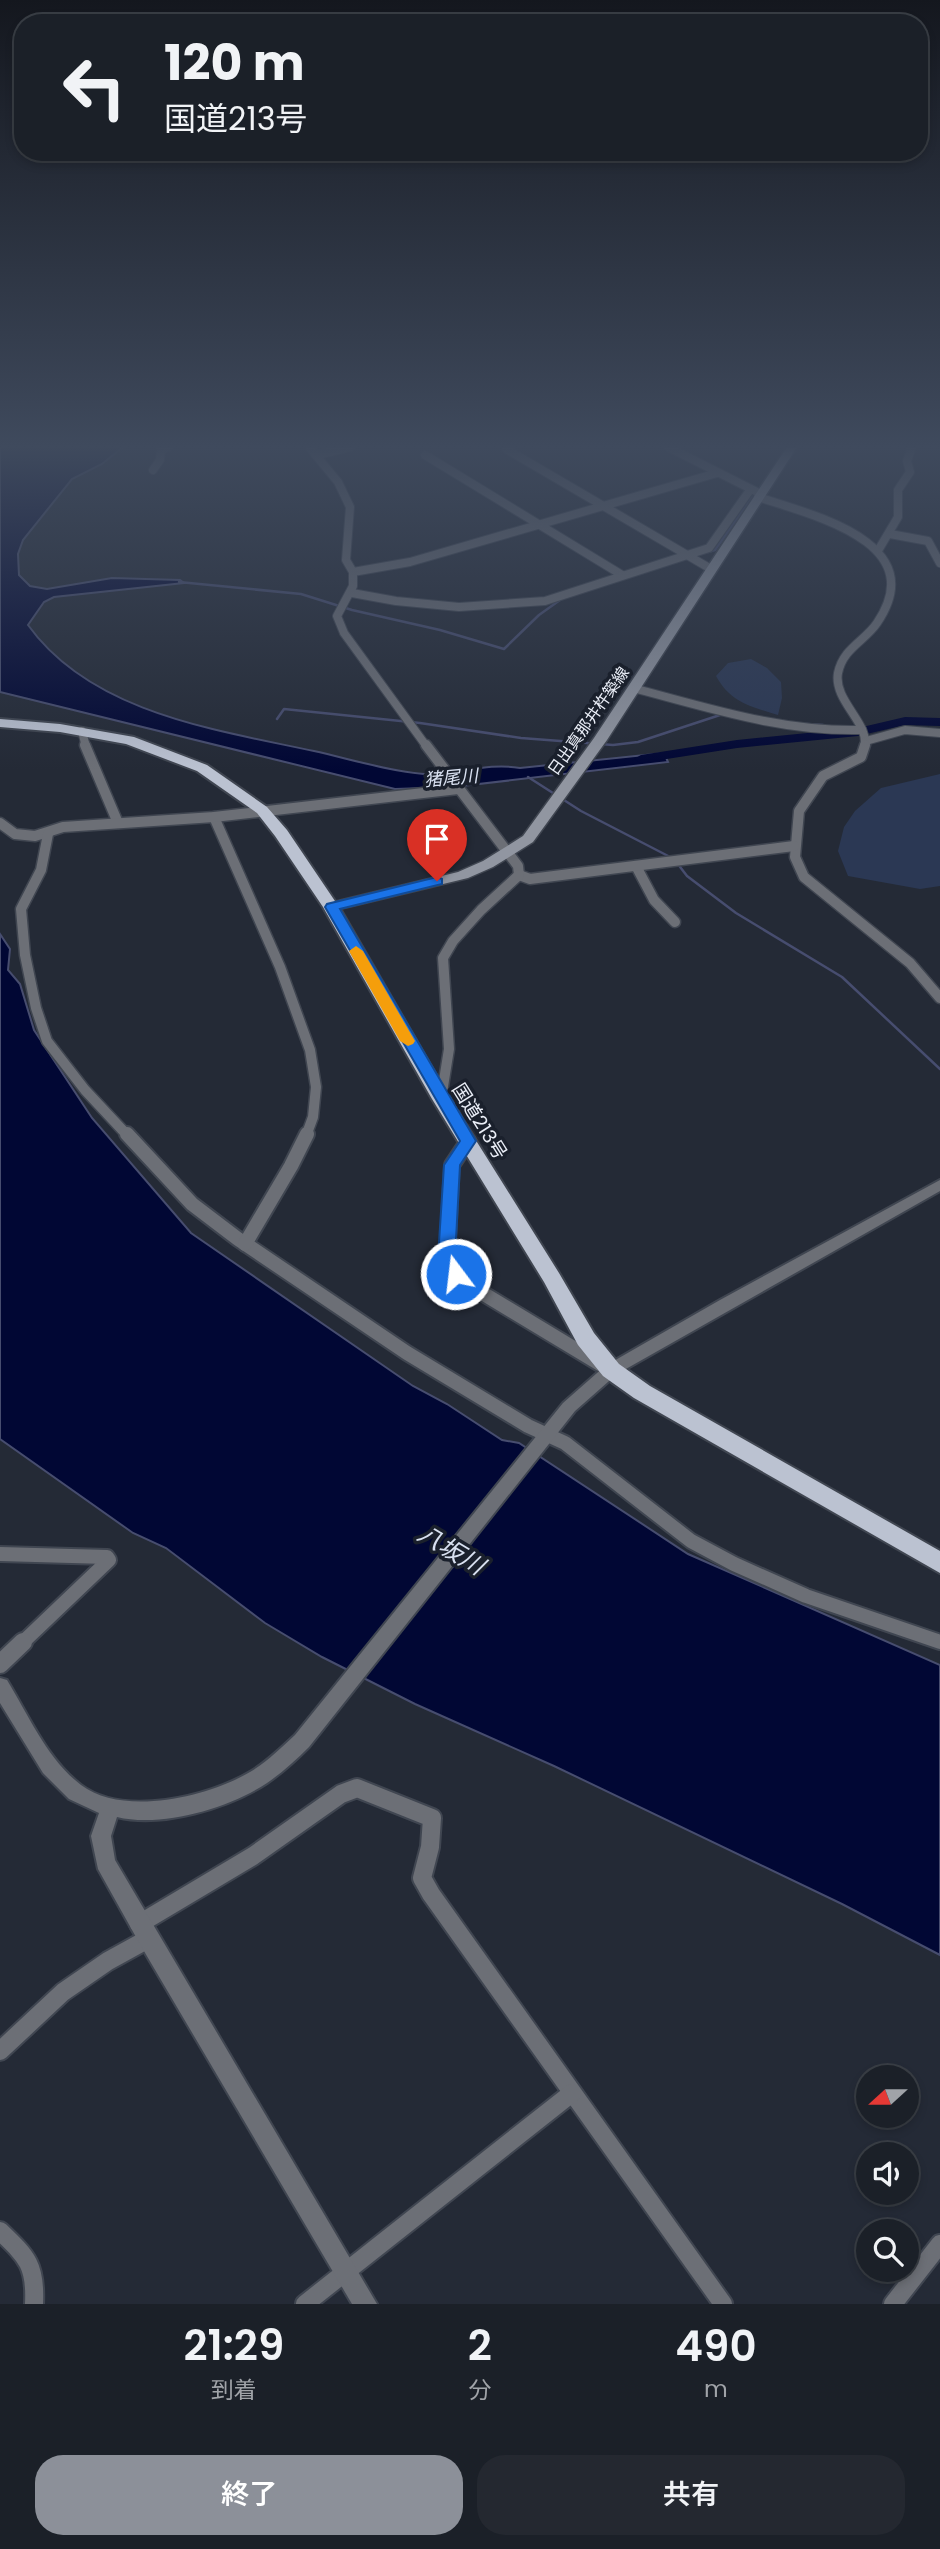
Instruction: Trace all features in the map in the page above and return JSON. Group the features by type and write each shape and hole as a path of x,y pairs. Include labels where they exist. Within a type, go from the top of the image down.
{"highway":[{"name":"国道213号","path":"0,723 82,731 129,740 182,759 218,778 262,810 281,833 331,907 441,1099 552,1278 586,1339 611,1370 642,1392 940,1563"}],"main road":[{"name":"日出真那井杵築線","path":"331,907 463,875 528,839 600,740 720,555"}],"street":[{"path":"346,555 346,560 353,572 352,593 341,606 337,616 344,634 518,866 519,875"},
{"path":"353,572 436,555"},
{"path":"589,555 622,575"},
{"path":"685,555 711,569"},
{"path":"352,593 396,601 459,607 510,605 545,601 622,575 697,555"},
{"path":"881,555 893,585 892,593 877,624 861,636 844,655 838,676 841,695 857,719 864,736 860,757 823,776 818,788 803,804 797,817 795,863 804,877 893,949 931,985 940,998"},
{"path":"633,688 710,707 735,717 864,736 905,730 940,733"},
{"path":"82,731 82,738 118,822"},
{"path":"0,823 12,834 48,834 63,827 214,817 458,789"},
{"path":"214,817 307,1037 317,1084 313,1116 297,1153 245,1244"},
{"path":"48,834 41,870 21,909 25,955 36,1008 47,1041 85,1090 191,1204 245,1244 407,1353 528,1426 565,1443 691,1541 734,1564 806,1596 940,1642"},
{"path":"519,875 530,879 794,846"},
{"path":"636,866 654,900 675,922"},
{"path":"441,1099 449,1049 443,958 453,941 481,910 519,875"},
{"path":"468,1141 452,1165 447,1258 456,1274 469,1285 611,1370"},
{"path":"0,1686 57,1776 75,1792 110,1808 170,1809 205,1801 248,1784 302,1741 569,1407 611,1370 736,1297 940,1185"},
{"path":"0,1554 107,1557 109,1560 0,1664"},
{"path":"0,2051 63,1992 108,1961 144,1931 341,1794 358,1788 432,1818 430,1847 422,1878 723,2304"},
{"path":"110,1808 101,1836 105,1862 365,2304"},
{"path":"305,2304 572,2093"},
{"path":"0,2231 31,2262 36,2277 34,2304"},
{"path":"892,2304 940,2244"}],"shaded area":[{"path":"751,659 767,668 781,682 782,698 778,715 735,698 716,676 728,663"},
{"path":"940,774 940,886 920,889 848,876 838,851 844,827 855,811 881,788"}],"water":[{"path":"0,555 18,555 19,575 30,586 47,589 112,578 180,580 184,583 54,597 44,602 28,625 54,655 85,679 120,698 158,713 237,735 383,768 424,774 494,767 520,768 664,753 668,762 453,787 395,789 0,692"},
{"name":"八坂川","path":"0,934 10,949 8,970 20,984 34,1030 92,1118 191,1233 413,1386 447,1404 502,1440 519,1443 688,1554 940,1665 940,1955 842,1904 554,1766 415,1704 322,1657 265,1623 166,1548 133,1533 0,1439"}],"waterway":[{"path":"179,582 301,594 352,610 440,630 504,649 539,615 560,600"},
{"path":"277,719 284,709 420,723 521,738 613,745 638,742 723,714"},
{"name":"猪尾川","path":"641,759 737,744 858,732 905,721 940,722"},
{"path":"806,724 823,725"},
{"path":"528,777 581,811 674,859 687,876 736,913 842,977 940,1069"}],"slow traffic":[{"path":"356,951 408,1041"}],"route":[{"path":"437,881 331,907 468,1141 452,1165 447,1258 456,1274"}]}
